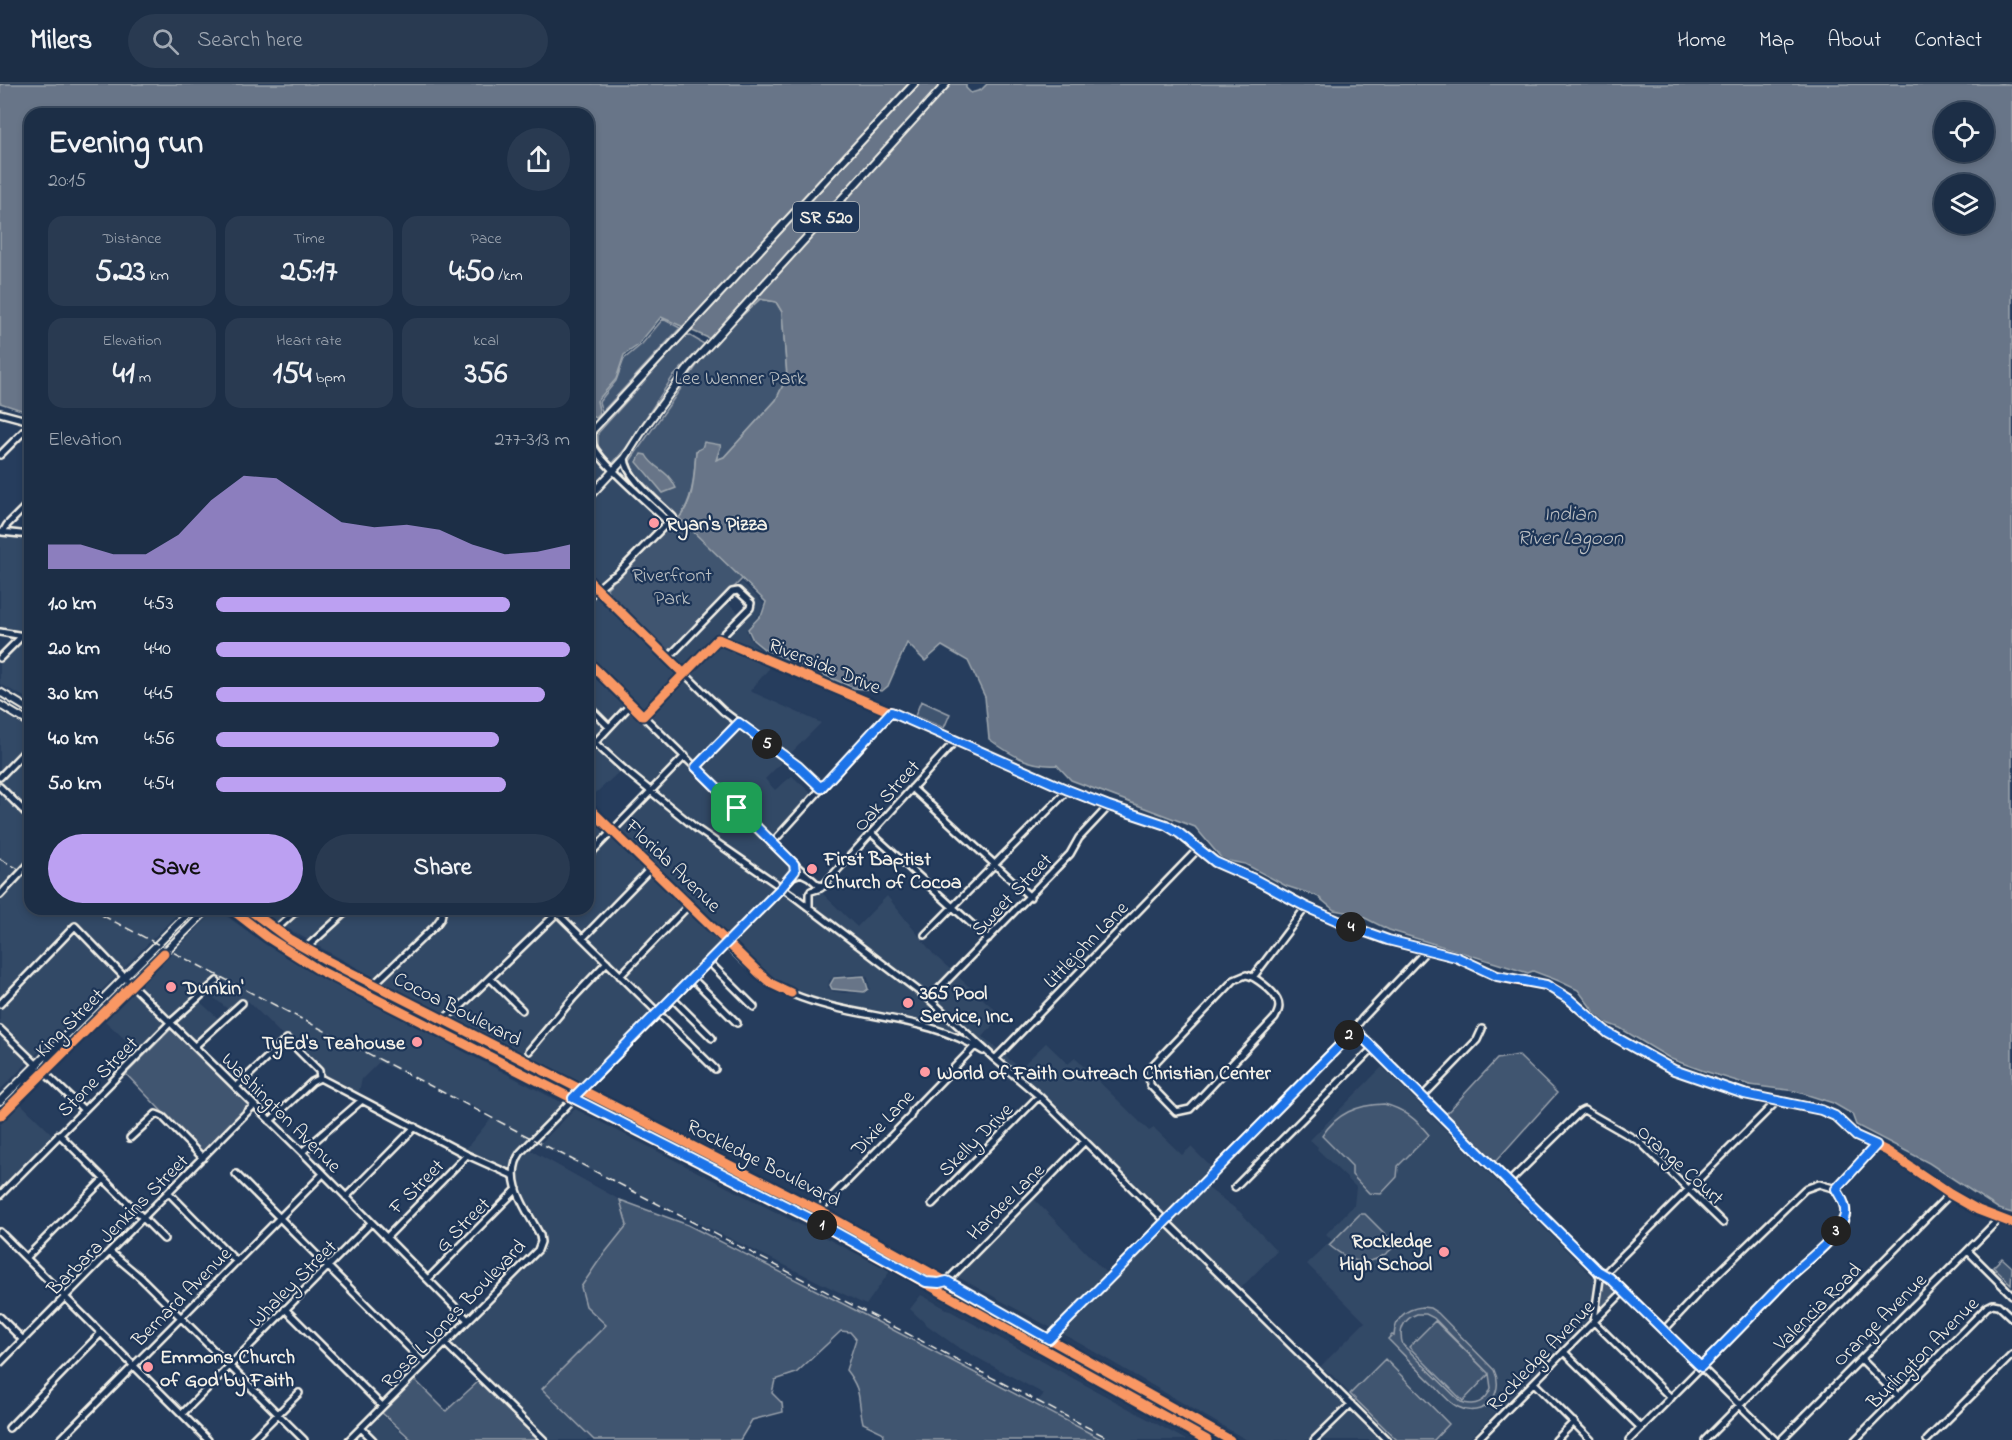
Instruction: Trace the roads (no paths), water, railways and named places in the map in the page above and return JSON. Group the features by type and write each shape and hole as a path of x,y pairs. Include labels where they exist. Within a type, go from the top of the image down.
{"main road":[{"name":"SR 520","path":"594,429 914,84"},
{"name":"SR 520","path":"594,492 625,458 679,380 946,84"},
{"path":"0,692 24,706"},
{"path":"0,705 24,719"},
{"name":"King Street","path":"0,1101 187,915"},
{"name":"King Street","path":"1,1115 202,915"},
{"name":"Cocoa Boulevard","path":"239,915 281,947 353,987 649,1137"},
{"name":"Cocoa Boulevard","path":"256,915 305,949 657,1128"},
{"path":"353,987 373,985"},
{"path":"425,1024 435,1024 442,1020"},
{"path":"44,1072 49,1061 77,1025"},
{"path":"452,1038 469,1034"},
{"path":"1,1115 10,1101 36,1072 37,1065"},
{"name":"Rockledge Boulevard","path":"657,1128 818,1210 1230,1440"},
{"name":"Rockledge Boulevard","path":"649,1137 810,1218 1207,1440"},
{"path":"682,1153 701,1150"},
{"path":"926,1282 947,1281"},
{"path":"1146,1406 1169,1406"},
{"path":"1177,1423 1197,1422"}],"street":[{"path":"0,412 24,421"},
{"path":"0,454 24,429"},
{"path":"594,446 614,471 668,522"},
{"path":"594,592 617,574 673,517 634,478 627,469 625,458"},
{"path":"24,508 2,532 24,534"},
{"path":"594,586 723,711 798,766 821,788"},
{"path":"644,716 751,606 751,603 738,591 732,592 668,658"},
{"path":"0,632 22,636"},
{"path":"0,658 22,636"},
{"name":"Riverside Drive","path":"718,639 1068,790 1166,825 1215,862 1352,927 1426,951 1456,957 1497,976 1546,985 1569,999 1608,1033 1674,1070 1744,1094 1821,1110 1835,1116 1856,1136 1876,1145 1950,1194 1978,1210 2012,1222"},
{"path":"594,668 794,864 818,885 824,886"},
{"path":"631,704 595,743 698,829 793,895 956,1022 1039,1096 1387,1440"},
{"path":"594,712 609,727"},
{"path":"772,843 891,712"},
{"path":"696,767 739,723"},
{"name":"Oak Street","path":"810,893 824,886 956,740"},
{"path":"0,777 24,752"},
{"path":"594,850 685,756"},
{"path":"0,787 24,811"},
{"path":"912,788 1030,897"},
{"path":"925,935 1068,790"},
{"name":"Sweet Street","path":"929,999 1030,897 1070,854 1079,838 1109,806"},
{"name":"Florida Avenue","path":"594,813 772,984 820,1004 892,1018 958,1038 995,1059"},
{"path":"871,833 988,939"},
{"name":"Littlejohn Lane","path":"995,1059 1198,849"},
{"path":"794,864 795,871 788,888 793,895 802,898 810,893"},
{"path":"583,938 651,868"},
{"path":"0,895 24,869"},
{"path":"236,1087 287,1039 318,1071 320,1078 512,1176 514,1165 521,1152 792,877 801,873 810,878"},
{"path":"810,878 808,903 810,908"},
{"path":"620,976 689,906"},
{"path":"1254,976 1306,907"},
{"path":"275,930 291,915"},
{"path":"305,949 342,915"},
{"path":"373,985 436,925 442,915"},
{"path":"442,1020 463,1004 551,915"},
{"path":"559,915 715,1069"},
{"name":"Washington Avenue","path":"0,1004 75,926 124,978 468,1319"},
{"path":"1041,1347 1355,1030 1362,1019 1426,951"},
{"path":"529,1051 607,962"},
{"path":"709,962 754,1006"},
{"path":"1246,975 1254,976 1278,999 1279,1010 1275,1018 1190,1109 1176,1112 1150,1085 1149,1069 1234,980 1246,975"},
{"path":"490,978 522,1010"},
{"path":"692,978 737,1023"},
{"name":"Stone Street","path":"0,1195 170,1023 217,981"},
{"path":"672,998 712,1038"},
{"path":"195,1046 242,1003"},
{"path":"956,1022 959,1028 958,1038"},
{"path":"0,1029 37,1065"},
{"path":"1422,1097 1477,1040 1482,1029"},
{"path":"1355,1030 1508,1183 1601,1273 1624,1291 1775,1440"},
{"name":"Dixie Lane","path":"810,1218 910,1118 914,1110 975,1046"},
{"path":"1235,1187 1373,1048"},
{"path":"44,1072 84,1110"},
{"path":"270,1121 312,1082 320,1078"},
{"name":"Skelly Drive","path":"932,1204 1039,1096"},
{"path":"302,1152 362,1100"},
{"path":"1671,1398 1594,1321 1601,1273 1777,1101"},
{"name":"Barbara Jenkins Street","path":"0,1363 254,1105"},
{"name":"Orange Court","path":"1508,1183 1584,1110 1640,1142 1724,1222"},
{"path":"130,1138 156,1114 203,1158"},
{"path":"346,1197 415,1127"},
{"path":"59,1134 165,1239"},
{"name":"Hardee Lane","path":"947,1281 1085,1141"},
{"path":"1836,1189 1876,1145"},
{"name":"F Street","path":"386,1238 467,1155"},
{"path":"236,1173 424,1363"},
{"name":"Bernard Avenue","path":"60,1440 323,1174"},
{"name":"Rosa L Jones Boulevard","path":"349,1440 538,1250 541,1242 540,1235 512,1176"},
{"path":"26,1258 104,1179"},
{"path":"1629,1440 1789,1278 1814,1256 1840,1226 1846,1211 1836,1189 1819,1184 1805,1190 1703,1288 1664,1330"},
{"name":"G Street","path":"428,1279 517,1189"},
{"path":"169,1193 237,1262"},
{"name":"Valencia Road","path":"1705,1440 1950,1194"},
{"name":"Orange Avenue","path":"1780,1440 1995,1224 1998,1218"},
{"name":"Whaley Street","path":"182,1414 371,1223"},
{"path":"0,1232 208,1440"},
{"path":"1968,1251 2012,1295"},
{"path":"110,1252 141,1278 304,1440"},
{"name":"Rockledge Avenue","path":"1477,1440 1624,1291"},
{"name":"Burlington Avenue","path":"1855,1440 1987,1307 1992,1304 1998,1305 2012,1318"},
{"path":"285,1309 382,1406"},
{"path":"0,1317 23,1340"},
{"path":"9,1428 101,1333"},
{"path":"445,1343 544,1440"},
{"path":"1564,1352 1641,1428"},
{"path":"1927,1440 2012,1355"},
{"path":"1861,1359 1898,1396"},
{"path":"1534,1383 1592,1440"},
{"path":"252,1440 299,1393"},
{"path":"1314,1440 1351,1404"},
{"path":"1556,1440 1574,1422"},
{"path":"361,1428 373,1440"}],"water":[{"name":"Indian River Lagoon","path":"0,84 966,84 966,88 971,93 981,90 987,84 2012,84 2012,1213 1999,1209 1929,1163 1856,1125 1852,1114 1833,1103 1795,1091 1750,1085 1671,1059 1620,1028 1601,1021 1578,990 1559,981 1533,971 1528,973 1389,930 1357,914 1334,910 1317,896 1286,886 1245,864 1223,860 1195,827 1071,780 1057,765 1029,762 1013,755 989,739 985,697 968,661 942,646 925,661 907,643 888,686 882,691 854,688 764,649 753,640 748,629 762,614 766,602 679,518 691,495 696,451 702,448 704,442 721,445 716,460 724,457 776,400 787,376 782,312 776,302 760,299 715,341 661,317 637,346 624,355 616,379 597,401 600,414 594,417 594,108 24,108 24,411 0,403"},
{"path":"641,454 646,455 669,477 676,488 663,493 637,462"},
{"path":"864,976 868,989 864,992 832,989 830,985 834,978"}],"railway":[{"path":"0,859 24,872"},
{"path":"102,915 1112,1440"}],"place":[{"name":"Ryan's Pizza","path":"654,523"},
{"name":"First Baptist Church of Cocoa","path":"812,869"},
{"name":"Dunkin'","path":"171,987"},
{"name":"365 Pool Service, Inc.","path":"908,1003"},
{"name":"TyEd's Teahouse","path":"417,1042"},
{"name":"World of Faith Outreach Christian Center","path":"925,1072"},
{"name":"Rockledge High School","path":"1444,1252"},
{"name":"Emmons Church of God by Faith","path":"148,1367"}],"park label":[{"name":"Lee Wenner Park","path":"740,377"},
{"name":"Riverfront Park","path":"672,586"}]}
